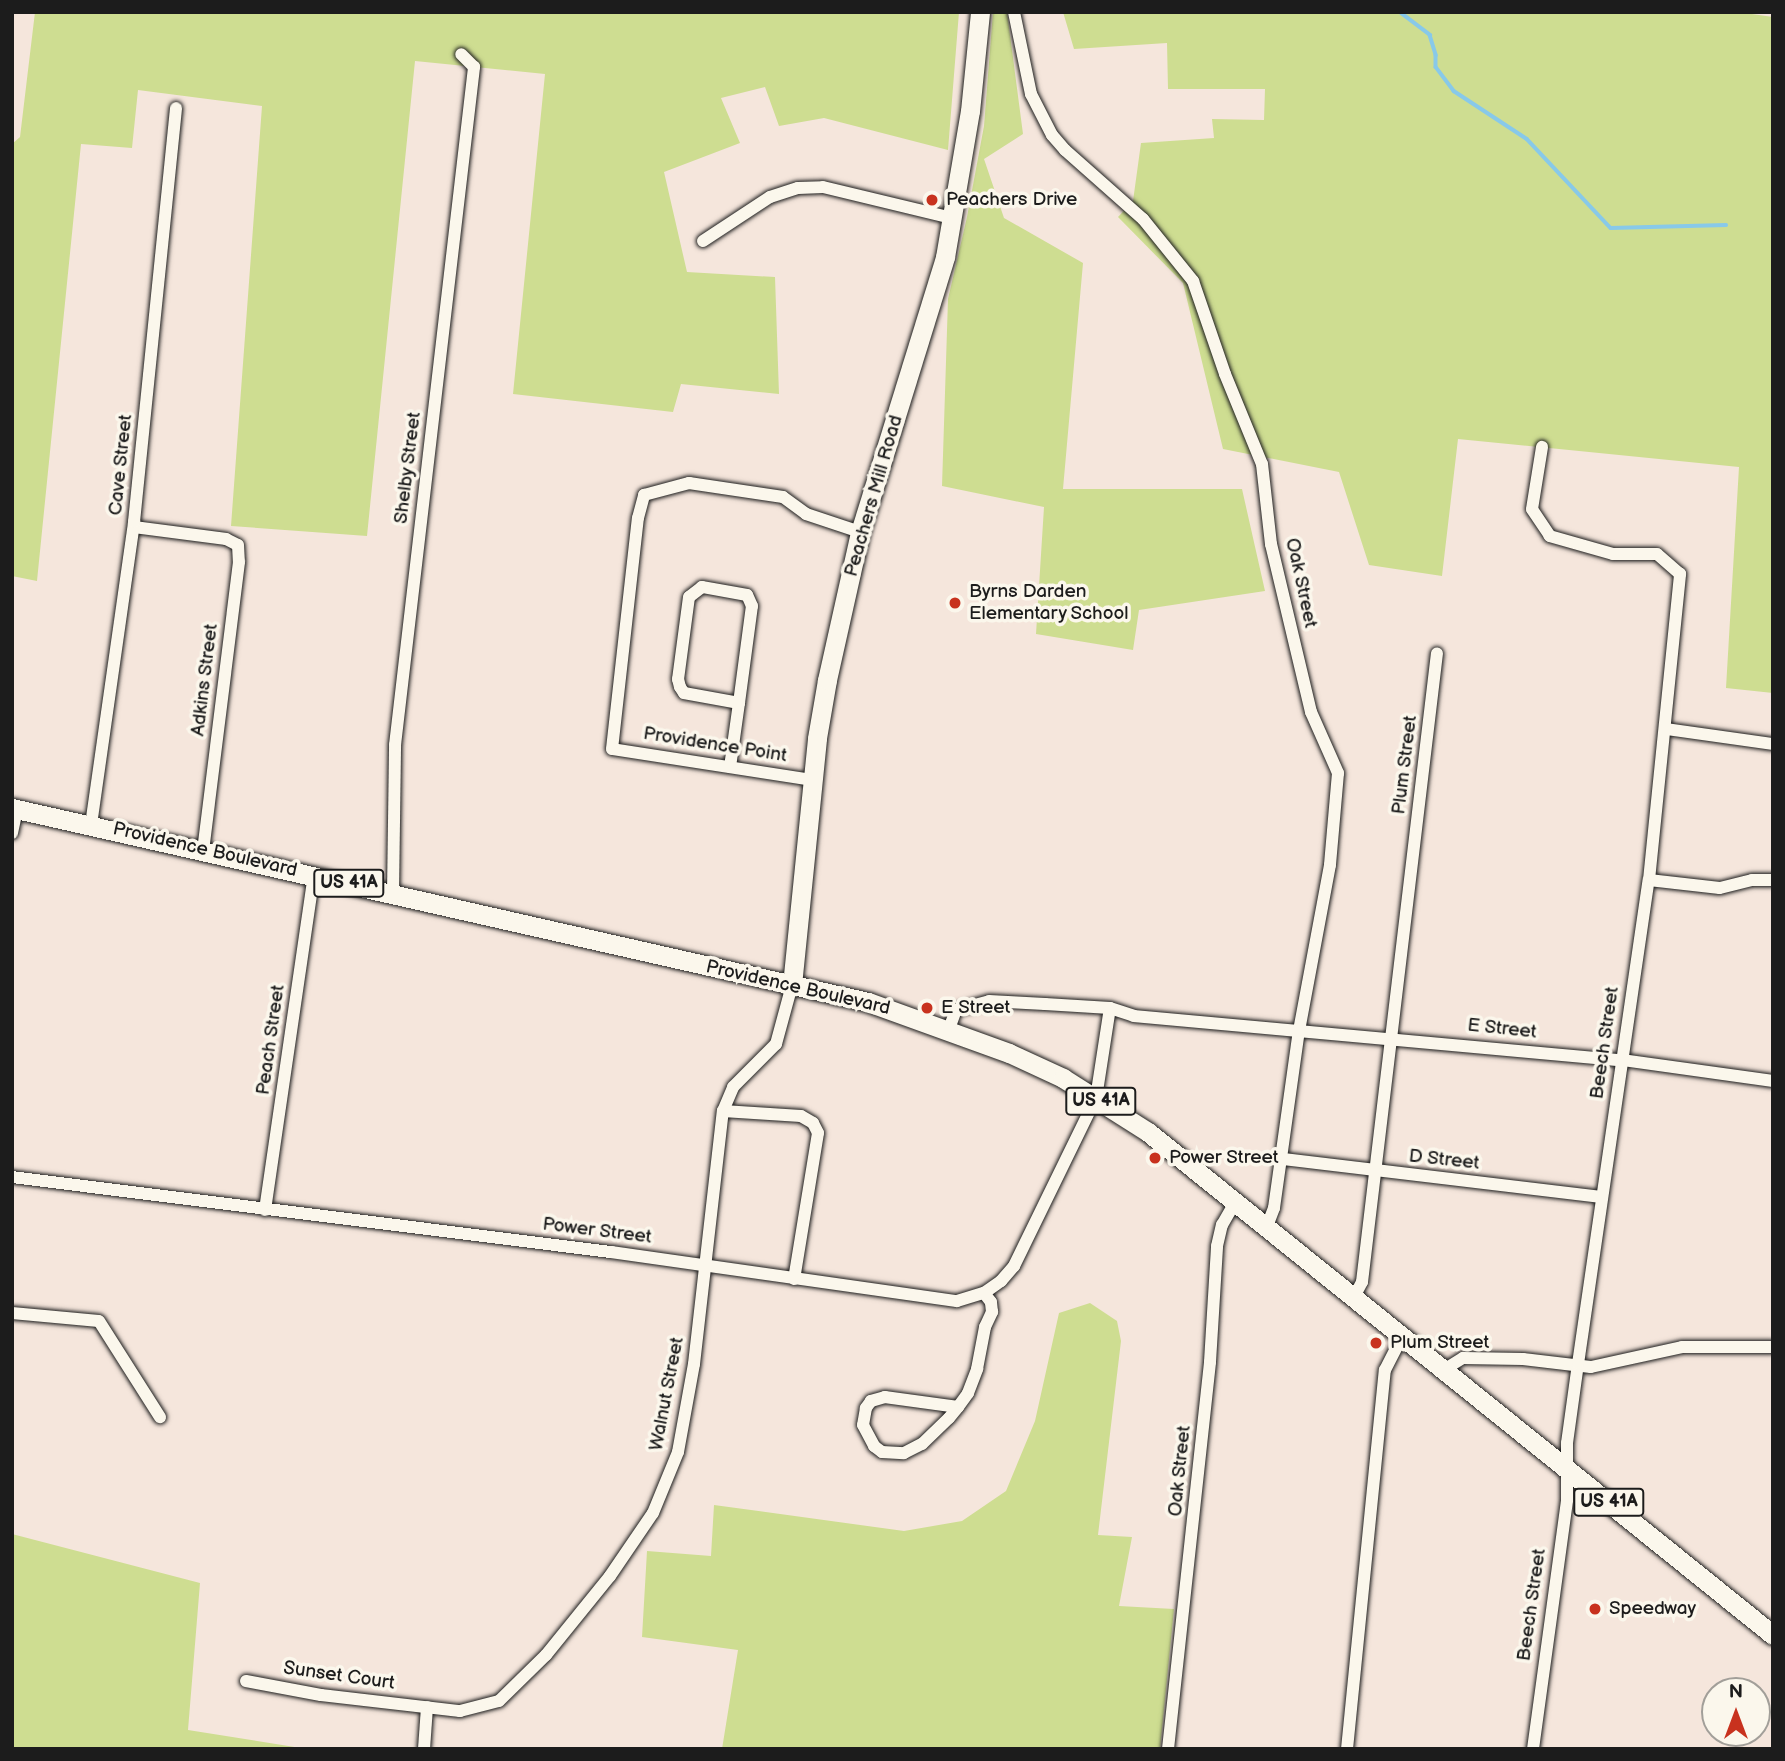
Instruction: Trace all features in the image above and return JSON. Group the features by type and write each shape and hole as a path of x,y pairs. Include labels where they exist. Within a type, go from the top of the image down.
{"main road":[{"name":"Peachers Mill Road","path":"792,985 812,780 827,680 860,532 935,297 970,111 980,12"},
{"name":"Providence Boulevard","path":"15,809 868,1002 949,1029 1009,1053 1096,1098 1148,1132 1773,1635"}],"street":[{"name":"Oak Street","path":"1014,12 1031,94 1047,127 1065,150 1143,219 1192,281 1225,374 1262,464 1271,544 1311,712 1338,773 1330,864 1299,1030 1283,1158 1274,1208 1267,1226"},
{"name":"Shelby Street","path":"393,893 395,745 474,67 461,54"},
{"name":"Cave Street","path":"91,825 134,527 176,108"},
{"path":"703,241 769,197 798,188 823,187 952,218"},
{"name":"Beech Street","path":"1533,1749 1567,1500 1565,1468 1578,1364 1649,880 1680,574 1657,554 1613,554 1550,536 1532,509 1542,447"},
{"name":"Providence Point","path":"812,780 611,749 631,563 644,495 689,483 783,497 806,514 860,532"},
{"name":"Adkins Street","path":"134,527 234,541 239,554 203,851"},
{"path":"730,767 739,703 752,606 747,595 702,587 690,597 678,679 680,687 684,693 739,703"},
{"name":"Plum Street","path":"1354,1297 1362,1282 1437,653"},
{"path":"1666,729 1773,744"},
{"path":"12,833 15,809"},
{"name":"Peach Street","path":"265,1210 314,875"},
{"path":"1649,880 1720,888 1752,880 1773,880"},
{"name":"Walnut Street","path":"427,1707 460,1712 499,1701 546,1655 610,1576 653,1513 678,1452 694,1364 723,1111 733,1087 776,1044 792,985"},
{"name":"E Street","path":"949,1029 956,1010 989,1001 1110,1009 1134,1016 1392,1037 1622,1060 1773,1080"},
{"name":"Power Street","path":"12,1177 705,1265 957,1301 984,1293 1014,1266 1096,1098 1110,1009"},
{"path":"723,1111 801,1116 813,1123 818,1133 794,1279"},
{"name":"D Street","path":"1283,1158 1375,1172 1602,1197"},
{"name":"Oak Street","path":"1168,1749 1210,1362 1217,1246 1222,1225 1236,1201"},
{"path":"958,1407 885,1398 871,1401 866,1408 863,1425 874,1446 882,1452 904,1453 922,1444 958,1407 968,1393 985,1327 992,1312 991,1302 984,1293"},
{"path":"12,1313 99,1321 160,1417"},
{"path":"1347,1749 1385,1370 1401,1338"},
{"path":"1442,1371 1463,1358 1591,1367 1682,1347 1773,1347"},
{"name":"Sunset Court","path":"246,1681 321,1695 427,1707"},
{"path":"424,1749 427,1707"}],"green space":[{"path":"35,12 959,12 948,150 824,118 779,126 765,87 721,98 740,143 664,172 687,272 775,277 779,394 681,384 673,412 513,394 545,74 415,61 367,536 231,526 262,106 138,90 132,148 81,144 37,581 12,576 12,144 20,137"},
{"path":"993,12 1007,12 1023,134 984,159 1004,218 1083,263 1063,489 1242,489 1265,591 1139,610 1133,650 1036,634 1044,507 942,486 948,299 984,126"},
{"path":"1063,12 1738,12 1773,17 1773,693 1726,688 1739,467 1458,439 1442,576 1369,565 1339,472 1223,449 1183,283 1118,217 1133,201 1141,143 1214,138 1212,119 1264,120 1265,89 1168,89 1167,43 1074,49"},
{"path":"1090,1303 1117,1321 1121,1341 1098,1535 1132,1537 1119,1606 1174,1609 1160,1749 722,1749 738,1650 642,1637 647,1551 711,1556 714,1505 904,1531 962,1521 1006,1491 1035,1421 1059,1313"},
{"path":"12,1534 200,1583 188,1730 307,1749 12,1749"}],"waterway":[{"path":"1400,12 1430,35 1436,55 1436,67 1454,91 1527,139 1611,228 1726,225"}],"place":[{"name":"Peachers Drive","path":"932,200"},
{"name":"Byrns Darden Elementary School","path":"955,603"},
{"name":"E Street","path":"927,1008"},
{"name":"Power Street","path":"1155,1158"},
{"name":"Plum Street","path":"1376,1343"},
{"name":"Speedway","path":"1595,1609"}]}
